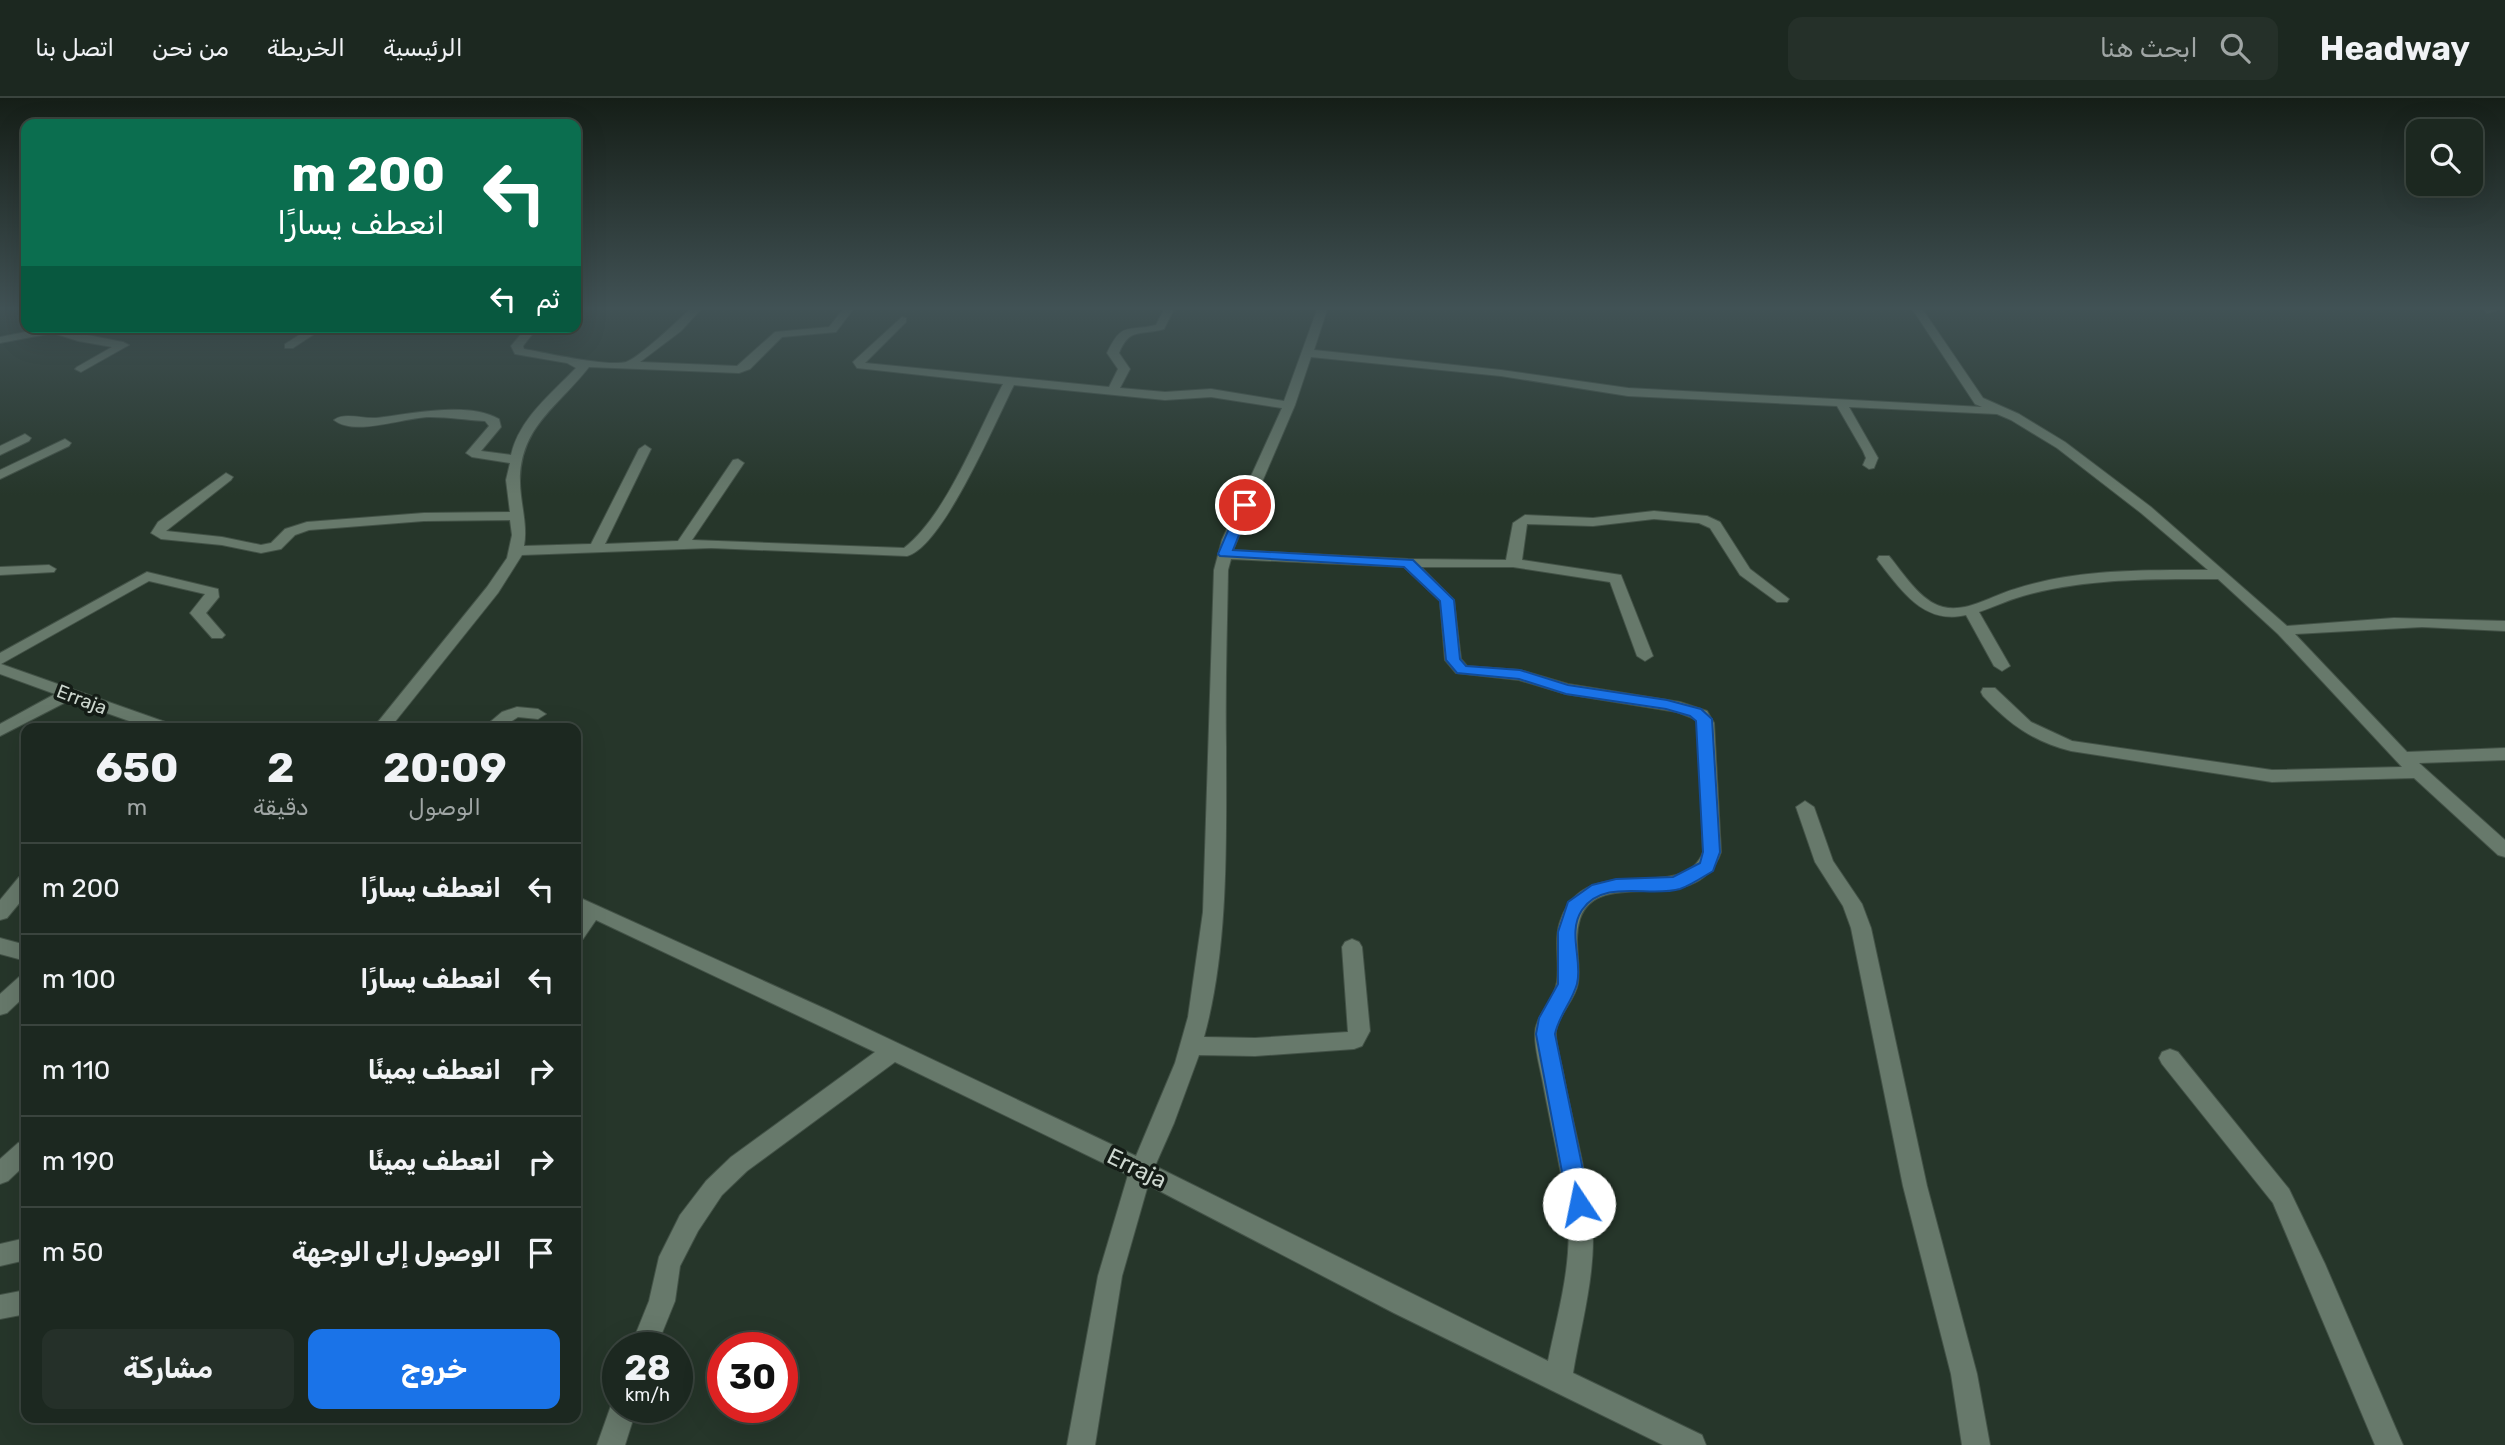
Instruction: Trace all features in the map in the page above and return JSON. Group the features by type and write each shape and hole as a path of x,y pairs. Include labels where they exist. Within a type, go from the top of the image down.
{"street":[{"path":"385,723 493,590 516,551 519,535 513,480 516,460 526,430 582,370"},
{"path":"899,370 1172,396 1211,393 1289,405"},
{"path":"1113,390 1124,370"},
{"path":"1081,1445 1110,1276 1141,1170 1163,1123 1199,1017 1213,912 1217,830 1219,597 1225,554 1289,405 1300,370"},
{"path":"1464,370 1628,392 2000,412"},
{"path":"1958,370 1979,401 2035,428 2061,445 2146,510 2222,575 2283,631 2403,758 2505,850"},
{"path":"516,551 684,544 769,545 901,552 912,550 963,477 1010,381"},
{"path":"1840,402 1869,451 1872,458 1868,465"},
{"path":"340,420 373,422 428,413 488,418 495,422 495,427 472,453 516,460"},
{"path":"0,451 25,438"},
{"path":"0,475 65,443"},
{"path":"596,548 645,449"},
{"path":"684,544 738,463"},
{"path":"226,477 163,525 158,533 222,541 261,550 276,545 290,532 307,526 424,517 517,516"},
{"path":"1513,563 1520,523 1525,519 1593,522 1654,515 1692,518 1715,525 1740,566 1782,599"},
{"path":"1225,554 1408,563 1513,563 1616,578 1645,656"},
{"path":"1884,559 1929,608 1940,612 1970,609 2046,585 2136,575 2222,575"},
{"path":"1408,563 1447,600 1453,660 1462,670 1520,675 1566,689 1680,707 1701,715 1706,723 1712,852 1707,866 1676,884 1616,885 1592,892 1574,906 1567,932 1568,984 1548,1018 1545,1034 1580,1221 1577,1279 1558,1380"},
{"path":"0,571 49,569"},
{"path":"0,660 147,576 213,592 198,613 217,635"},
{"path":"1970,609 2002,666"},
{"path":"2283,631 2344,624 2450,621 2505,626"},
{"name":"Erraja","path":"0,669 151,723"},
{"path":"1989,692 2025,728 2052,741 2071,746 2272,776 2419,772"},
{"path":"0,731 68,694"},
{"path":"499,723 522,710 538,714"},
{"path":"2403,758 2505,754"},
{"path":"1805,807 1824,862 1852,904 1861,928 1915,1186 1964,1374 1976,1445"},
{"path":"0,913 21,888"},
{"name":"Erraja","path":"584,907 1141,1170 1692,1445"},
{"path":"0,946 21,952"},
{"path":"1191,1046 1255,1047 1354,1040 1359,1031 1352,947"},
{"path":"0,1007 21,988"},
{"path":"649,1332 662,1301 663,1281 668,1265 689,1223 714,1188 739,1164 893,1051"},
{"path":"2170,1058 2281,1196 2314,1264 2389,1445"},
{"path":"0,1255 21,1250"},
{"path":"0,1307 21,1303"},
{"path":"611,1445 619,1423"}],"route":[{"path":"1245,505 1225,554 1408,563 1447,600 1453,660 1462,670 1476,673 1509,673 1566,689 1680,707 1701,715 1706,723 1708,822 1712,852 1707,866 1676,884 1605,887 1581,899 1574,906 1570,917 1565,946 1568,984 1548,1018 1545,1034 1579,1204"}]}
